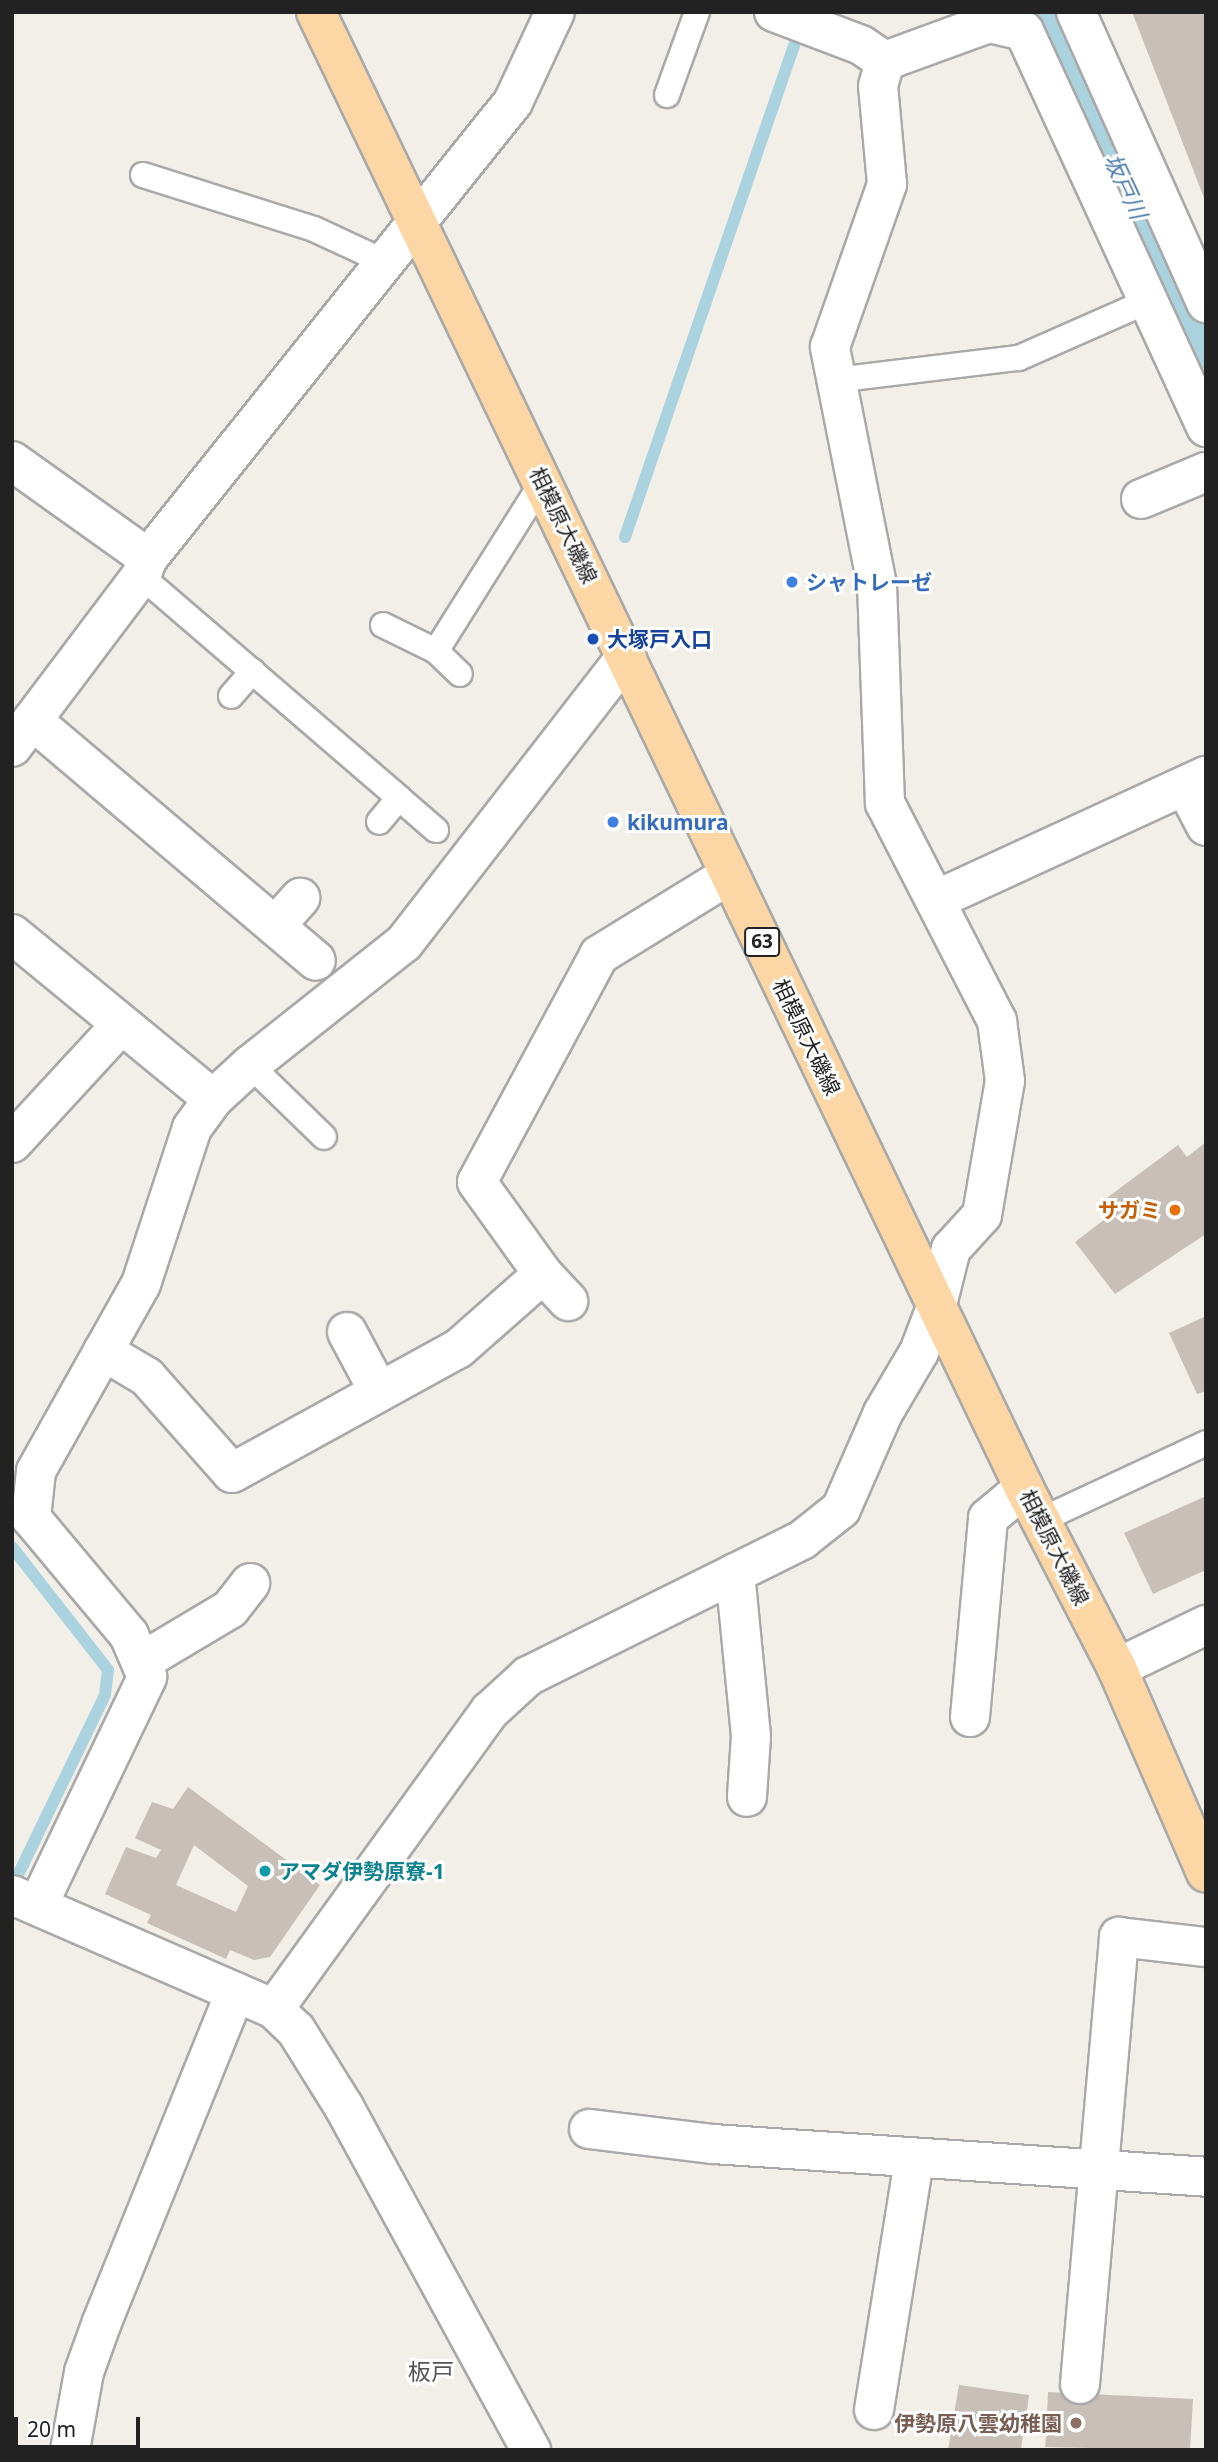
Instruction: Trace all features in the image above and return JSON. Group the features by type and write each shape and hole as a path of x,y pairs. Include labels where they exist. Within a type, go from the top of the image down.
{"main road":[{"name":"相模原大磯線","path":"316,12 544,481 729,875 1032,1504 1117,1668 1206,1873"}],"street":[{"path":"316,961 275,926 165,811 22,734 145,567 513,102 555,12"},
{"path":"774,12 861,45 885,61"},
{"path":"1076,12 1206,303"},
{"path":"885,61 989,23 1017,21 1024,31 1206,427"},
{"path":"274,2009 491,1710 528,1676 802,1540 841,1509 937,1305 951,1249 982,1215 1005,1081 997,1021 938,899 885,803 877,586 830,347 887,184 878,86 885,61"},
{"path":"12,461 145,567"},
{"path":"1141,499 1206,472"},
{"path":"531,2450 344,2107 296,2030 274,2009 25,1900 147,1677 129,1635 31,1518 24,1474 103,1351 141,1284 192,1128 213,1099 250,1065 404,943 627,656"},
{"path":"938,899 1196,781 1206,826"},
{"path":"103,1351 147,1377 232,1473 458,1349 556,1288 477,1182 599,955 729,875"},
{"path":"275,926 300,898"},
{"path":"12,934 213,1099"},
{"path":"12,1143 121,1025"},
{"path":"347,1332 379,1392"},
{"path":"970,1717 988,1518 1032,1504"},
{"path":"735,1573 751,1737 747,1797"},
{"path":"141,1662 230,1609 250,1583"},
{"path":"1117,1668 1206,1625"},
{"path":"1080,2384 1118,1937 1206,1947"},
{"path":"70,2450 84,2372 102,2322 235,1992"},
{"path":"589,2129 713,2144 1206,2177"},
{"path":"874,2410 914,2159"}],"lane":[{"path":"667,95 697,12"},
{"path":"143,176 314,229 385,262"},
{"path":"836,380 1019,358 1148,301"},
{"path":"436,651 544,481"},
{"path":"145,567 253,671 436,830"},
{"path":"383,625 436,651 460,674"},
{"path":"231,696 253,671"},
{"path":"379,822 399,798"},
{"path":"250,1065 324,1138"},
{"path":"1032,1504 1206,1443"}],"building":[{"path":"1132,12 1206,12 1206,203"},
{"path":"1206,1142 1206,1234 1115,1294 1075,1242 1109,1216 1100,1203 1178,1145 1187,1157"},
{"path":"1206,1316 1206,1391 1197,1394 1169,1333"},
{"path":"1206,1496 1206,1570 1153,1594 1124,1533"},
{"name":"アマダ伊勢原寮-1","path":"188,1787 320,1885 270,1957 254,1960 230,1950 226,1959 147,1923 151,1915 105,1894 126,1847 156,1858 161,1850 135,1838 152,1802 173,1809","holes":["194,1845 248,1886 236,1912 176,1885"]},
{"name":"伊勢原八雲幼稚園","path":"959,2385 1029,2395 1027,2411 1047,2414 1048,2392 1193,2399 1190,2450 1045,2447 1047,2430 1024,2426 1021,2450 948,2450"}],"waterway":[{"name":"坂戸川","path":"1047,12 1206,360"},
{"path":"625,537 799,31"},
{"path":"12,1547 108,1670 105,1695 17,1877"}],"place":[{"name":"シャトレーゼ","path":"792,582"},
{"name":"大塚戸入口","path":"593,639"},
{"name":"kikumura","path":"613,822"},
{"name":"サガミ","path":"1175,1210"},
{"name":"アマダ伊勢原寮-1","path":"265,1871"},
{"name":"伊勢原八雲幼稚園","path":"1076,2423"}],"district":[{"name":"板戸","path":"431,2371"}]}
